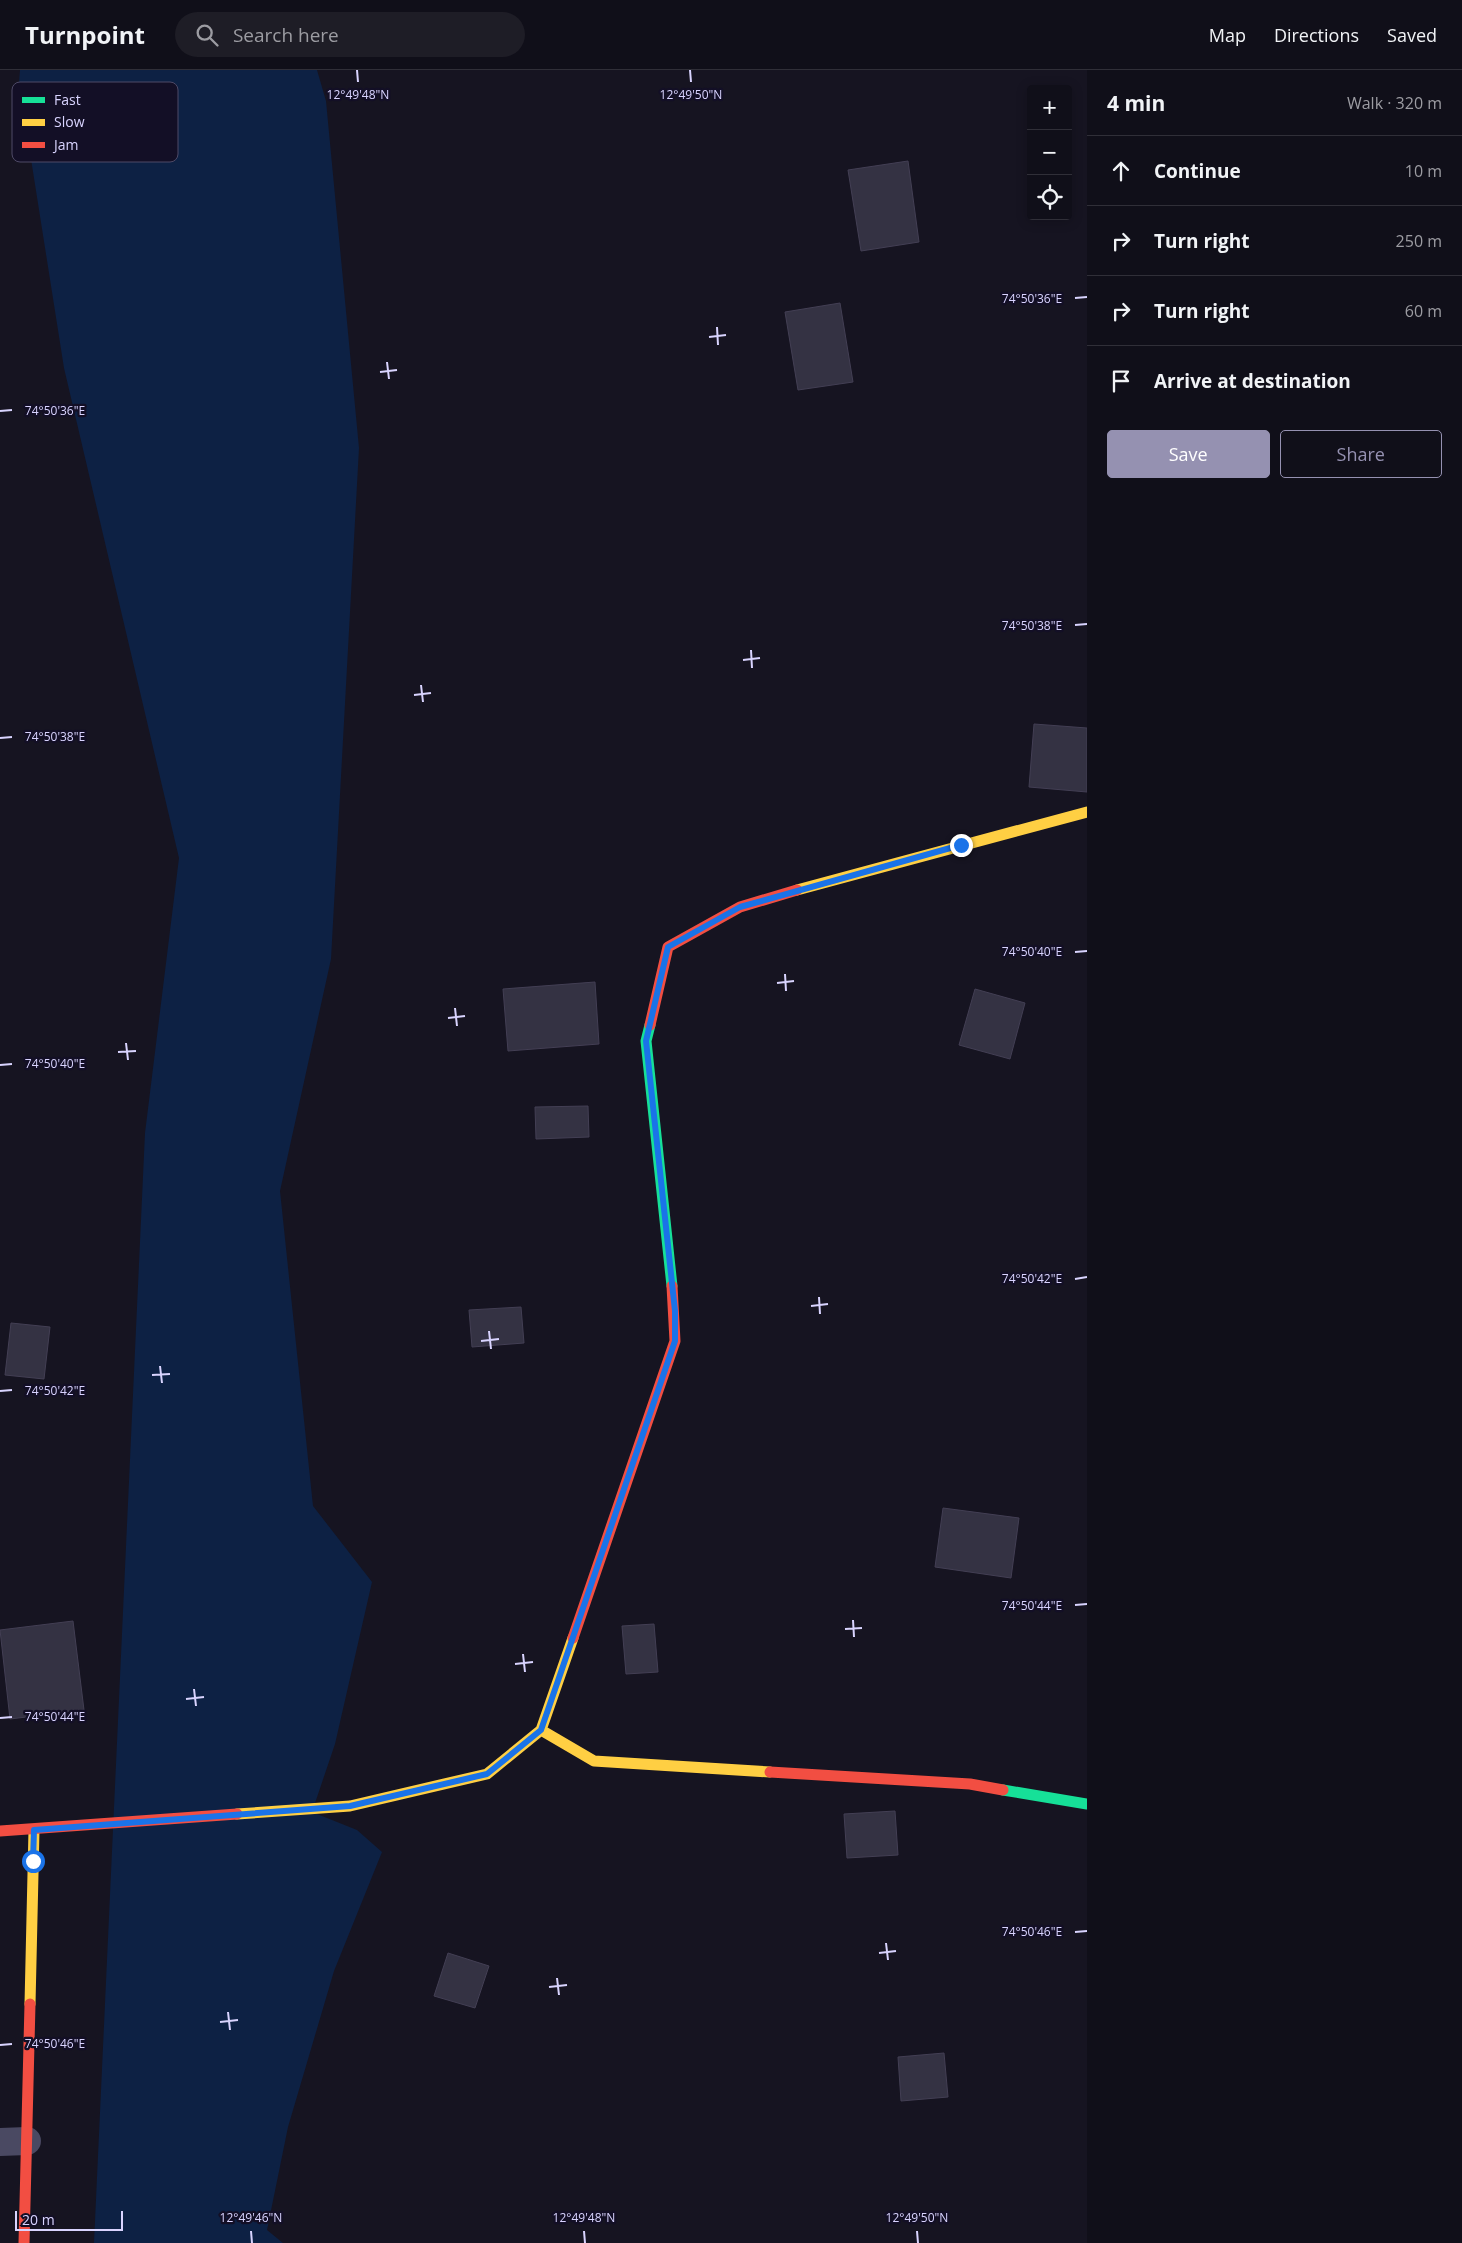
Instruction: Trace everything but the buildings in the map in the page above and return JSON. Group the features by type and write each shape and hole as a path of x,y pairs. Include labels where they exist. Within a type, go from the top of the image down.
{"street":[{"path":"0,1831 350,1806 487,1774 541,1730 675,1341 675,1311 646,1041 668,947 740,907 824,882 1087,812"},
{"path":"541,1730 594,1761 970,1784 1087,1804"},
{"path":"24,2243 34,1830"},
{"path":"0,2142 27,2141"}],"water":[{"path":"20,70 317,70 326,101 359,448 331,959 280,1191 313,1506 372,1582 335,1744 312,1812 357,1830 382,1852 334,1971 288,2127 267,2230 283,2243 94,2243 145,1133 179,858 64,368 31,162 178,162 178,82 19,82"}],"traffic: fast":[{"path":"650,1025 646,1041 672,1286"},
{"path":"1003,1790 1087,1804"}],"traffic: slow":[{"path":"797,890 1087,812"},
{"path":"237,1814 350,1806 487,1774 541,1730 573,1638"},
{"path":"541,1730 594,1761 770,1772"},
{"path":"30,2004 34,1830"}],"traffic: jam":[{"path":"650,1025 668,947 740,907 797,890"},
{"path":"573,1638 675,1341 672,1286"},
{"path":"770,1772 970,1784 1003,1790"},
{"path":"0,1831 237,1814"},
{"path":"24,2243 30,2004"}],"route":[{"path":"33,1861 34,1830 80,1825 350,1806 487,1774 541,1730 675,1341 675,1311 646,1041 668,947 740,907 961,845"}]}
